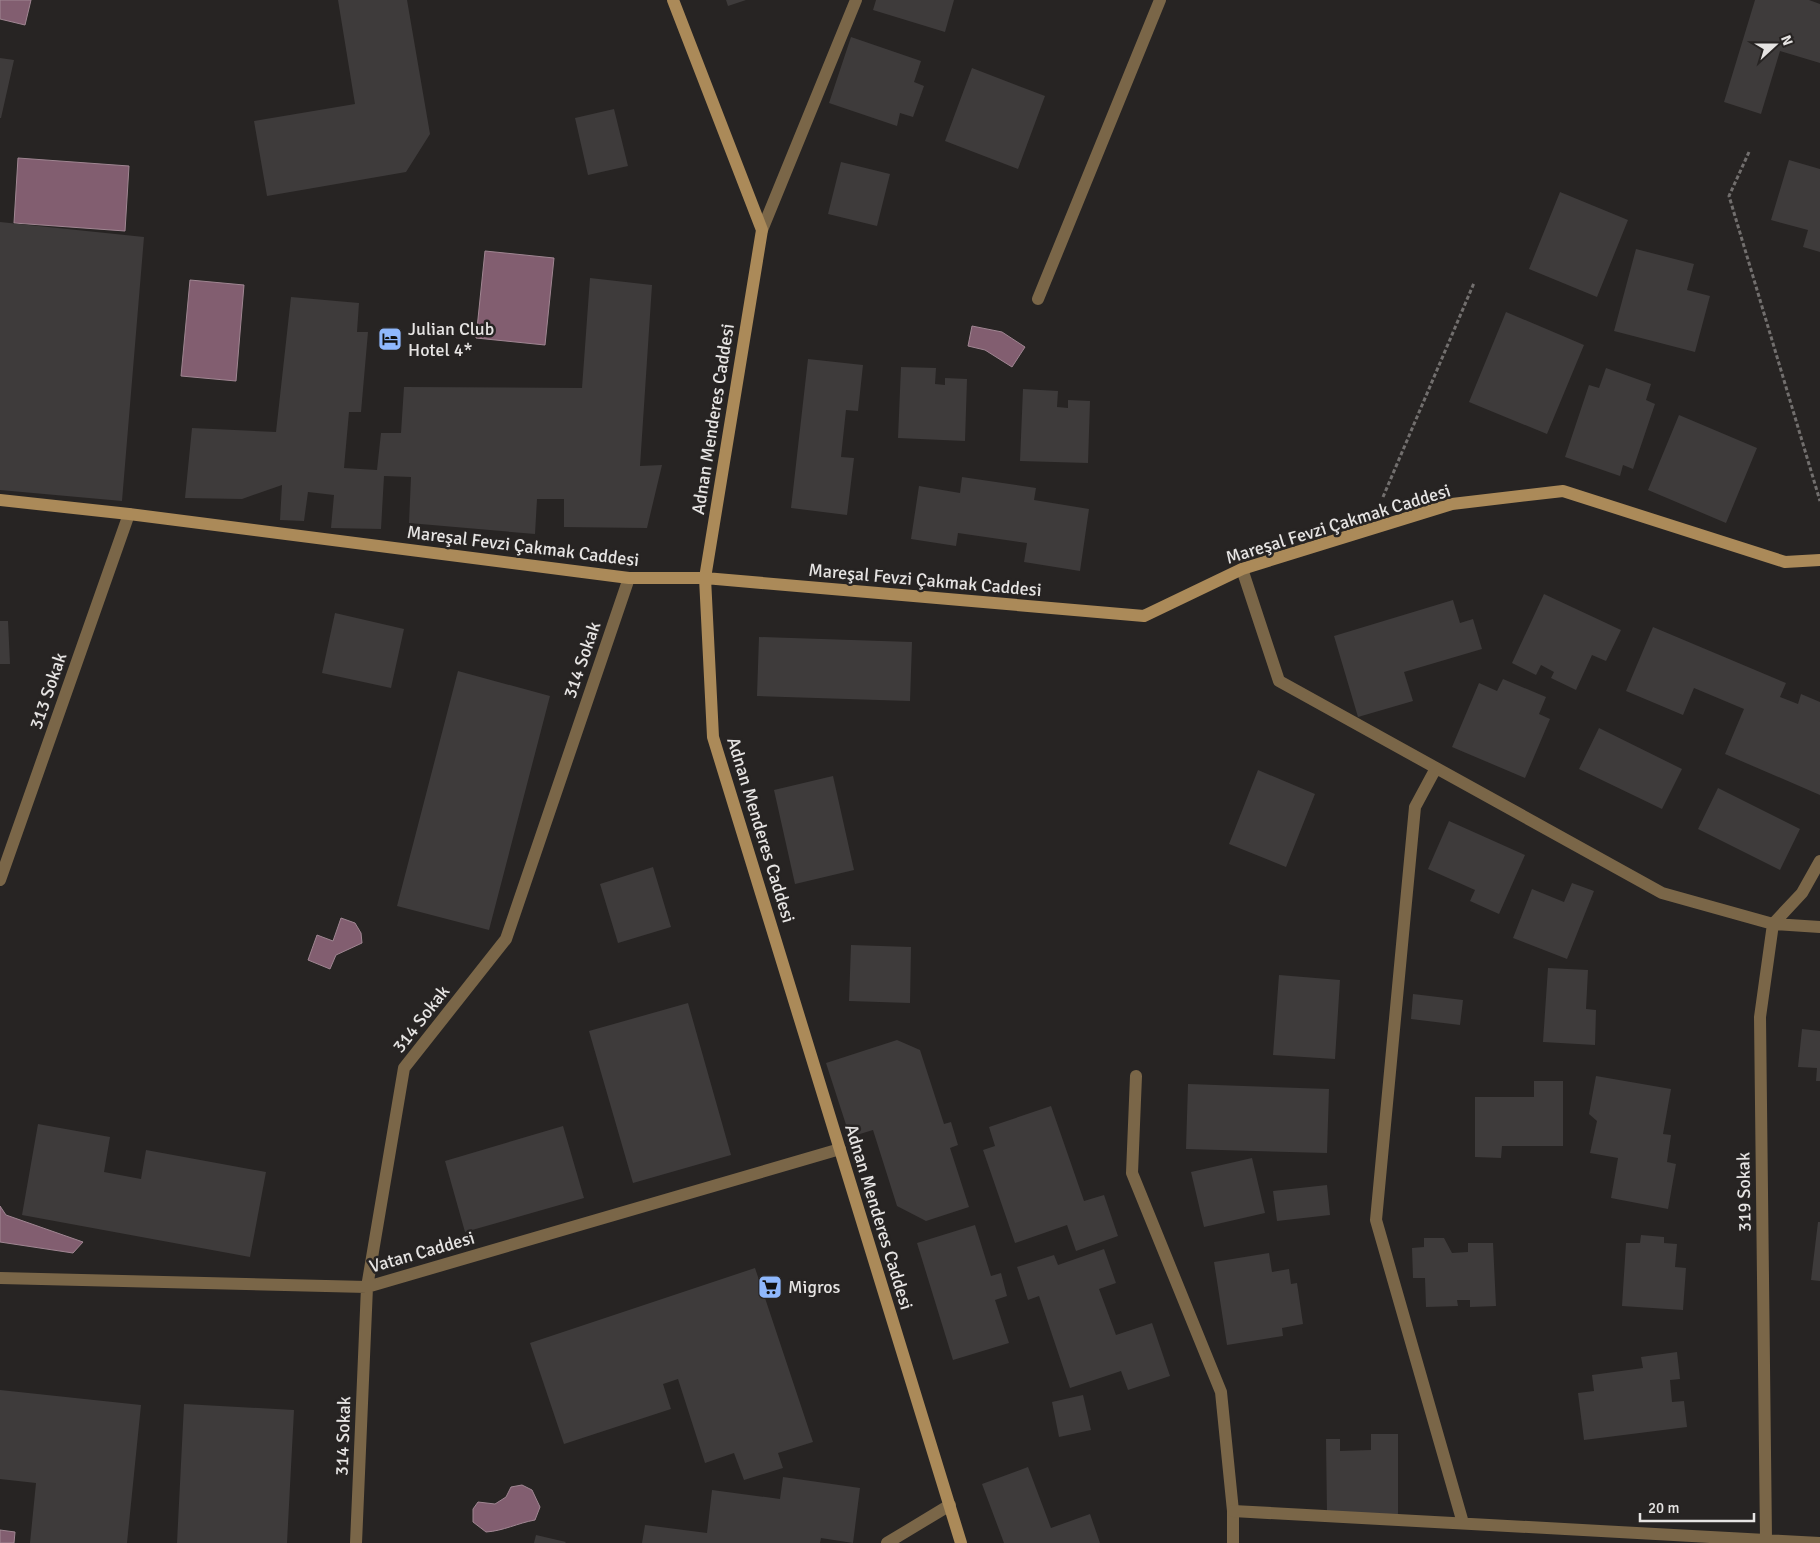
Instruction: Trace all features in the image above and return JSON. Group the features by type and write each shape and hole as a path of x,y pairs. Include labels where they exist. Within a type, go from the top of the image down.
{"street":[{"path":"673,0 762,230"},
{"path":"762,230 856,0"},
{"path":"1038,299 1160,0"},
{"name":"Adnan Menderes Caddesi","path":"762,230 706,578 713,738 962,1543"},
{"name":"Mareşal Fevzi Çakmak Caddesi","path":"0,500 129,514 628,578 706,578 1144,616 1242,569 1452,504 1563,491 1785,562 1820,560"},
{"name":"313 Sokak","path":"0,880 129,514"},
{"path":"1242,569 1278,681 1662,893 1774,924 1820,928"},
{"name":"314 Sokak","path":"356,1543 367,1287 404,1068 506,939 628,578"},
{"path":"1436,768 1415,807 1376,1220 1463,1523"},
{"path":"1774,924 1802,893 1820,861"},
{"name":"319 Sokak","path":"1763,1541 1760,1017 1774,924"},
{"path":"1136,1076 1132,1173 1221,1392 1233,1511 1234,1543"},
{"name":"Vatan Caddesi","path":"0,1278 367,1287 840,1149"},
{"path":"887,1543 950,1505"},
{"path":"1233,1511 1820,1543"}],"path":[{"path":"1749,152 1729,196 1820,501"},
{"path":"1369,530 1474,283"}],"shaded area":[{"path":"0,0 31,0 25,25 0,19"},
{"path":"18,158 129,166 125,231 14,223"},
{"path":"485,251 554,258 545,345 476,338"},
{"path":"190,280 244,285 236,381 181,376"},
{"path":"972,326 1002,332 1025,347 1012,367 985,350 968,346"},
{"path":"341,918 355,923 361,933 362,943 336,955 330,969 308,960 317,935 333,941"},
{"path":"0,1206 6,1215 83,1242 73,1253 0,1242"},
{"path":"522,1485 532,1490 540,1507 535,1520 486,1532 473,1522 473,1509 478,1502 495,1504 506,1497 511,1487"},
{"path":"0,1530 15,1532 14,1543 0,1543"}],"building":[{"path":"338,0 407,0 430,134 406,172 267,196 254,121 355,104"},
{"path":"726,0 746,0 728,6"},
{"path":"876,0 954,0 945,32 873,10"},
{"path":"1755,0 1809,0 1820,4 1820,63 1780,51 1761,114 1724,102"},
{"path":"851,37 921,61 914,82 924,86 913,117 900,113 897,126 829,103"},
{"path":"0,58 14,60 1,118 0,118"},
{"path":"972,68 1045,96 1018,169 945,141"},
{"path":"614,109 628,166 588,175 575,118"},
{"path":"1789,160 1820,169 1820,252 1803,247 1808,230 1771,220"},
{"path":"841,162 890,174 877,226 828,214"},
{"path":"1560,192 1628,220 1597,297 1529,269"},
{"path":"0,222 144,237 122,501 0,490"},
{"path":"1636,249 1694,264 1687,290 1710,296 1695,352 1614,331"},
{"path":"590,278 652,285 640,466 662,465 647,528 564,527 564,499 537,499 535,534 409,523 411,477 384,476 381,529 331,528 334,495 308,492 304,521 280,520 282,485 242,499 185,498 192,428 276,432 291,297 359,303 357,332 368,332 361,412 349,412 344,468 377,470 381,433 401,433 404,387 582,388"},
{"path":"1506,312 1584,345 1547,434 1469,402"},
{"path":"808,359 863,365 858,411 846,410 841,457 854,458 847,515 791,508"},
{"path":"901,367 936,368 935,384 945,385 945,378 967,379 965,441 898,438"},
{"path":"1606,368 1651,384 1646,400 1655,404 1633,469 1623,465 1620,476 1565,457 1589,385 1599,388"},
{"path":"1023,389 1058,391 1057,407 1068,408 1068,400 1090,401 1088,463 1020,461"},
{"path":"1679,415 1757,448 1726,523 1648,490"},
{"path":"962,477 1036,488 1034,500 1089,509 1080,571 1024,562 1027,543 958,533 956,546 911,539 919,486 960,493"},
{"path":"1544,594 1621,630 1606,661 1592,655 1576,690 1551,678 1554,672 1541,665 1536,675 1512,663"},
{"path":"1453,600 1460,623 1473,619 1482,649 1404,672 1413,701 1358,717 1334,636"},
{"path":"335,613 404,629 391,688 322,673"},
{"path":"0,621 8,621 10,664 0,664"},
{"path":"1653,627 1786,683 1780,697 1798,704 1801,694 1820,702 1820,795 1725,754 1744,709 1694,688 1683,715 1626,691"},
{"path":"759,637 912,642 910,701 757,696"},
{"path":"458,671 550,696 489,930 397,906"},
{"path":"1503,679 1546,697 1539,714 1550,719 1525,778 1452,747 1479,683 1497,691"},
{"path":"1599,728 1682,769 1662,809 1579,769"},
{"path":"1258,770 1315,794 1286,867 1229,844"},
{"path":"833,776 854,870 795,884 774,790"},
{"path":"1718,788 1800,829 1780,870 1698,829"},
{"path":"1449,821 1525,855 1499,914 1470,901 1475,890 1428,869"},
{"path":"653,867 671,927 618,943 600,884"},
{"path":"1572,883 1594,891 1567,959 1513,938 1532,889 1564,902"},
{"path":"851,945 911,947 910,1003 849,1001"},
{"path":"1548,968 1588,970 1586,1009 1596,1010 1595,1045 1543,1042"},
{"path":"1279,975 1340,980 1335,1059 1273,1055"},
{"path":"1413,994 1463,1000 1460,1025 1411,1019"},
{"path":"688,1003 731,1155 633,1183 589,1031"},
{"path":"1802,1029 1820,1031 1820,1081 1816,1081 1817,1068 1798,1067"},
{"path":"897,1040 920,1050 944,1124 951,1122 958,1145 950,1148 969,1207 926,1221 897,1206 873,1130 850,1137 826,1063"},
{"path":"1596,1076 1671,1089 1663,1134 1671,1135 1667,1162 1676,1164 1668,1209 1611,1198 1618,1158 1590,1153 1597,1121 1589,1114"},
{"path":"1534,1081 1563,1081 1563,1146 1502,1146 1501,1158 1475,1157 1475,1097 1534,1097"},
{"path":"1188,1084 1329,1089 1327,1153 1186,1149"},
{"path":"1051,1106 1084,1201 1104,1195 1118,1236 1076,1251 1067,1225 1015,1243 983,1150 995,1146 989,1127"},
{"path":"38,1124 110,1137 104,1172 141,1179 146,1150 266,1172 250,1257 22,1215"},
{"path":"563,1126 584,1198 465,1232 445,1161"},
{"path":"1252,1158 1265,1213 1204,1227 1191,1172"},
{"path":"1327,1185 1330,1215 1277,1221 1273,1191"},
{"path":"1818,1222 1820,1222 1820,1281 1811,1280"},
{"path":"975,1225 991,1276 1001,1273 1007,1296 995,1300 1009,1343 953,1360 917,1243"},
{"path":"1641,1235 1664,1237 1664,1243 1677,1244 1675,1267 1686,1268 1683,1310 1622,1306 1626,1243 1640,1243"},
{"path":"1424,1238 1444,1238 1452,1253 1468,1252 1468,1243 1493,1243 1496,1306 1470,1307 1470,1300 1457,1300 1458,1306 1426,1307 1425,1278 1413,1278 1412,1248 1424,1247"},
{"path":"1104,1249 1116,1283 1099,1289 1116,1335 1152,1323 1170,1376 1128,1390 1121,1371 1070,1388 1039,1296 1028,1300 1017,1267 1054,1255 1058,1265"},
{"path":"1269,1253 1272,1272 1289,1269 1291,1284 1297,1283 1303,1324 1282,1328 1283,1336 1227,1345 1214,1262"},
{"path":"755,1268 813,1442 778,1453 783,1468 744,1480 734,1453 705,1463 678,1379 663,1384 671,1409 564,1444 530,1343"},
{"path":"1677,1352 1680,1379 1670,1380 1672,1402 1684,1401 1687,1427 1584,1440 1578,1393 1594,1391 1592,1375 1643,1368 1641,1357"},
{"path":"0,1390 141,1405 127,1543 30,1543 36,1483 0,1479"},
{"path":"1083,1395 1091,1430 1059,1437 1052,1402"},
{"path":"184,1404 294,1410 287,1543 177,1543"},
{"path":"1371,1434 1398,1434 1398,1514 1327,1514 1326,1439 1340,1439 1340,1451 1371,1450"},
{"path":"1028,1467 1051,1528 1090,1514 1100,1543 1004,1543 982,1484"},
{"path":"783,1477 860,1488 853,1543 821,1538 820,1543 642,1543 645,1525 707,1533 712,1490 780,1499"},
{"path":"536,1535 566,1542 534,1543"}],"place":[{"name":"Julian Club Hotel 4*","path":"390,339"},
{"name":"Migros","path":"770,1287"}]}
